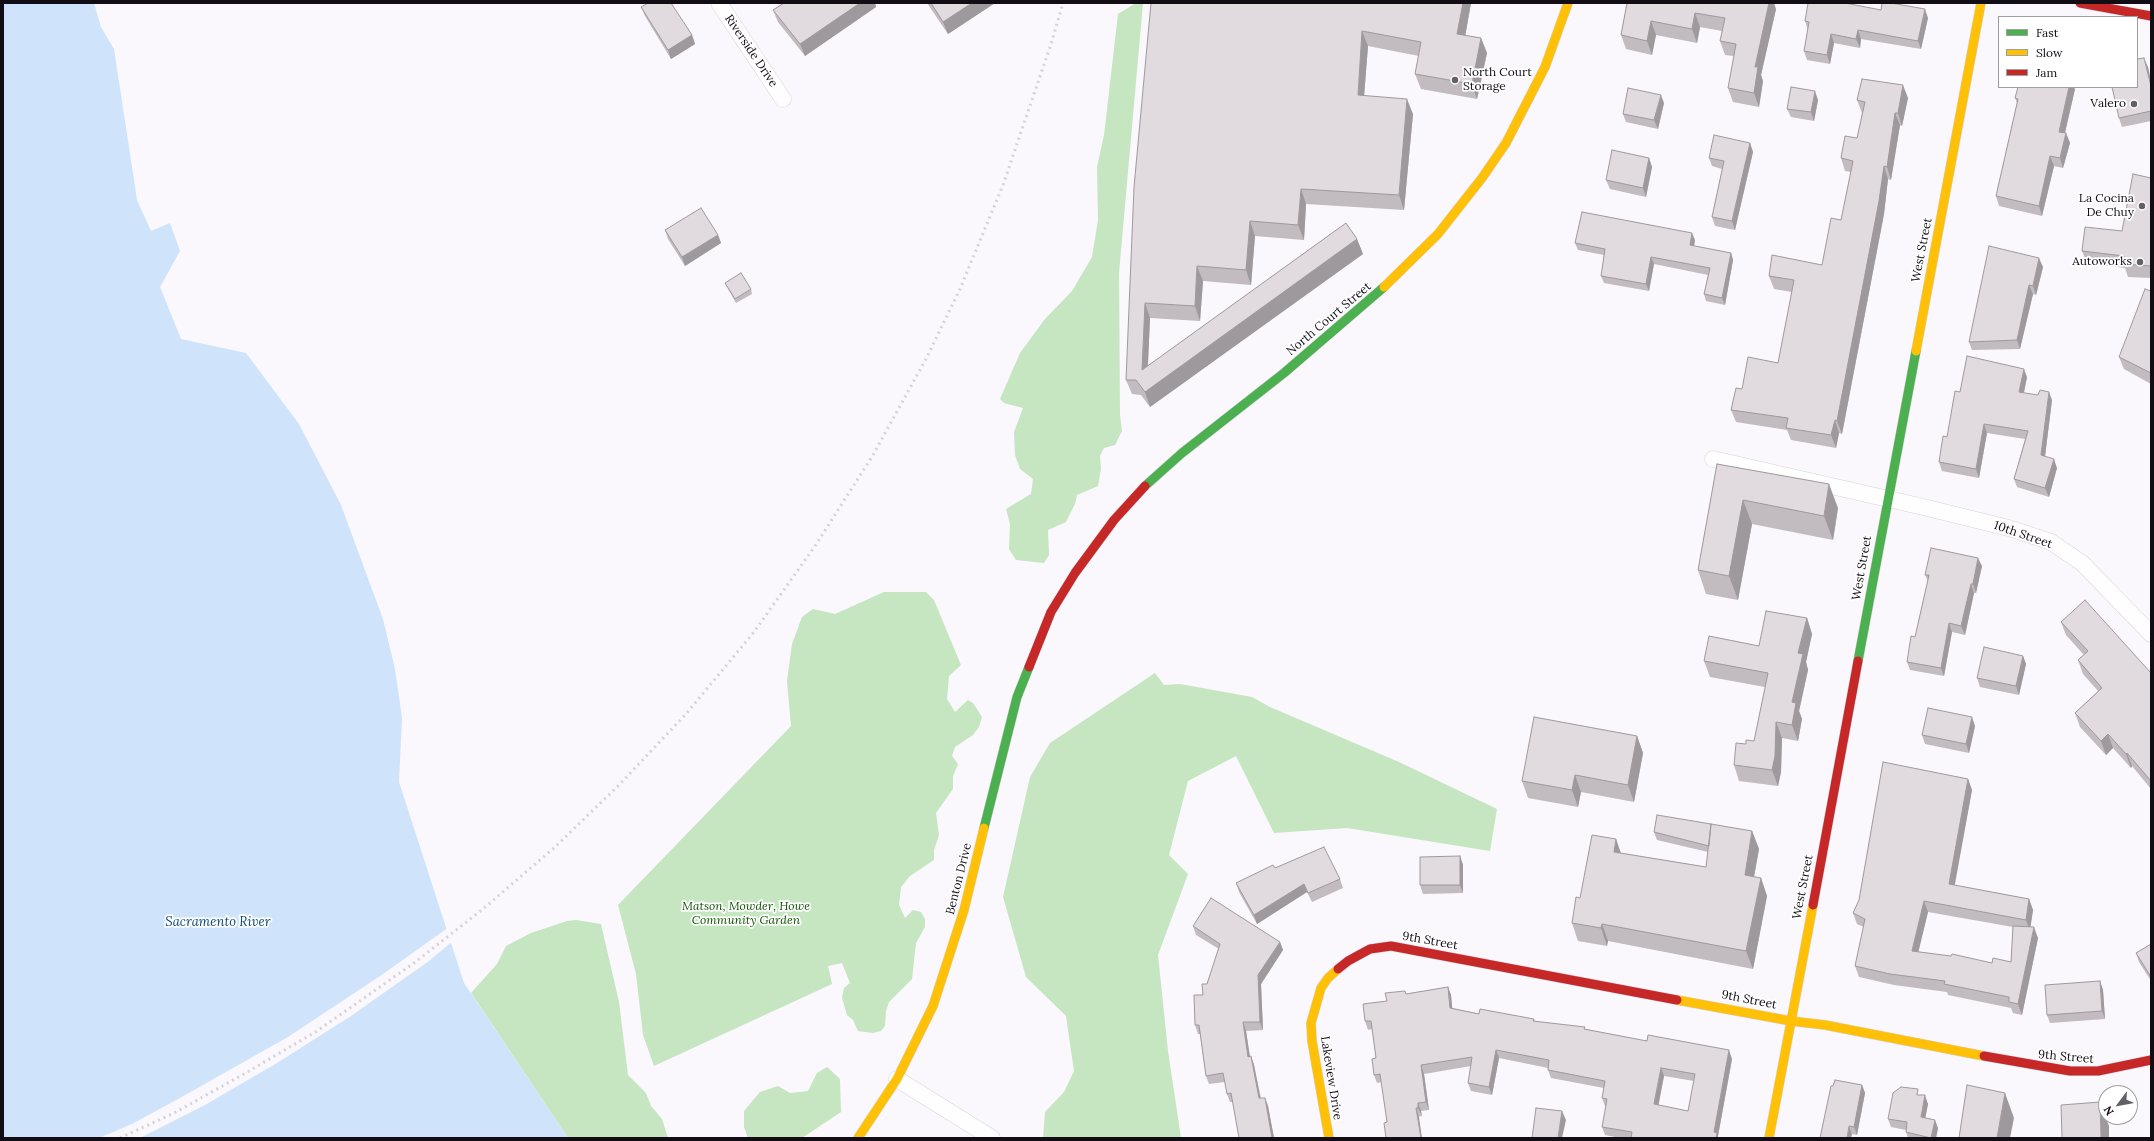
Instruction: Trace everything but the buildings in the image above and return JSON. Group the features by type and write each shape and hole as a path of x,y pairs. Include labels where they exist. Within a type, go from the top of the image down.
{"street":[{"name":"Riverside Drive","path":"719,3 783,99"},
{"name":"North Court Street","path":"1052,612 1075,573 1114,520 1150,481 1182,453 1284,373 1371,300 1438,234 1482,178 1506,143 1545,67 1568,3"},
{"name":"West Street","path":"1769,1138 1981,3"},
{"path":"2080,3 2151,16"},
{"name":"10th Street","path":"1713,459 2009,528 2051,542 2082,563 2151,634"},
{"name":"Benton Drive","path":"858,1138 897,1079 928,1018 951,955 964,910 1009,723 1017,697 1052,612"},
{"name":"9th Street","path":"1348,962 1370,949 1391,946 1407,948 1791,1021 1824,1025 2041,1067 2070,1071 2098,1071 2150,1065"},
{"name":"Lakeview Drive","path":"1329,1138 1312,1041 1312,1023 1315,1006 1321,988 1328,978 1348,962"},
{"path":"897,1079 992,1138"}],"green space":[{"path":"1136,3 1143,3 1119,273 1120,415 1122,431 1115,445 1104,448 1100,456 1101,469 1098,486 1077,495 1075,504 1066,522 1048,530 1049,555 1044,563 1016,560 1009,549 1010,524 1006,509 1031,494 1033,479 1020,469 1015,455 1014,432 1023,408 1004,403 1000,399 1020,353 1045,319 1072,291 1092,257 1098,220 1097,167 1104,135 1118,14"},
{"name":"Matson, Mowder, Howe Community Garden","path":"884,592 926,592 934,600 961,665 949,676 947,699 955,712 968,700 973,703 982,717 979,727 973,735 955,747 952,756 958,764 953,776 953,789 936,813 939,835 934,850 934,860 910,876 901,887 899,905 905,918 913,910 921,912 925,919 925,927 916,943 912,979 889,1002 886,1011 885,1026 881,1031 873,1033 858,1031 853,1020 847,1015 842,998 844,988 850,983 842,963 828,966 832,984 654,1066 643,1035 636,974 618,905 791,726 787,681 792,644 802,617 813,609 835,614"},
{"path":"1155,673 1164,685 1180,684 1252,697 1270,707 1399,762 1497,809 1490,851 1347,828 1274,833 1236,756 1188,781 1169,855 1188,874 1158,955 1168,1051 1181,1138 1043,1138 1045,1112 1064,1092 1074,1071 1066,1016 1026,977 1003,897 1030,777 1050,743"},
{"path":"576,920 601,924 619,1002 628,1075 646,1093 651,1106 662,1119 668,1138 568,1138 471,993 497,964 506,946 531,933 567,921"},
{"path":"827,1067 840,1079 841,1112 802,1138 748,1138 744,1127 744,1111 760,1092 778,1086 790,1093 808,1091 817,1073"}],"water":[{"name":"Sacramento River","path":"3,3 94,3 101,27 114,49 137,200 151,231 170,223 180,251 160,287 181,339 246,353 299,424 341,505 383,619 395,669 402,718 399,782 464,983 568,1138 3,1138"}],"pier":[{"path":"449,927 453,941 429,961 351,1016 277,1063 205,1105 140,1138 99,1138 132,1124 288,1037 383,974"}],"railway":[{"path":"120,1138 174,1113 317,1031 414,963 483,909 555,847 618,786 686,714 754,632 815,546 873,455 927,357 960,289 1003,185 1051,44 1063,3"}],"traffic: fast":[{"path":"1145,486 1182,453 1284,373 1384,287"},
{"path":"1858,661 1916,351"},
{"path":"984,828 1017,697 1029,667"}],"traffic: slow":[{"path":"1384,287 1438,234 1482,178 1506,143 1545,67 1568,3"},
{"path":"1916,351 1981,3"},
{"path":"858,1138 897,1079 933,1006 964,910 984,828"},
{"path":"1769,1138 1813,905"},
{"path":"1329,1138 1312,1041 1311,1023 1321,988 1328,978 1338,969"},
{"path":"1677,1000 1791,1021 1825,1025 1984,1056"}],"traffic: jam":[{"path":"2080,3 2151,16"},
{"path":"1029,667 1051,612 1075,573 1114,520 1145,486"},
{"path":"1813,905 1858,661"},
{"path":"1338,969 1348,961 1370,949 1391,946 1677,1000"},
{"path":"1984,1056 2070,1071 2098,1071 2151,1060"}],"place":[{"name":"North Court Storage","path":"1455,80"},
{"name":"Valero","path":"2134,104"},
{"name":"La Cocina De Chuy","path":"2142,206"},
{"name":"Autoworks","path":"2140,262"}]}
